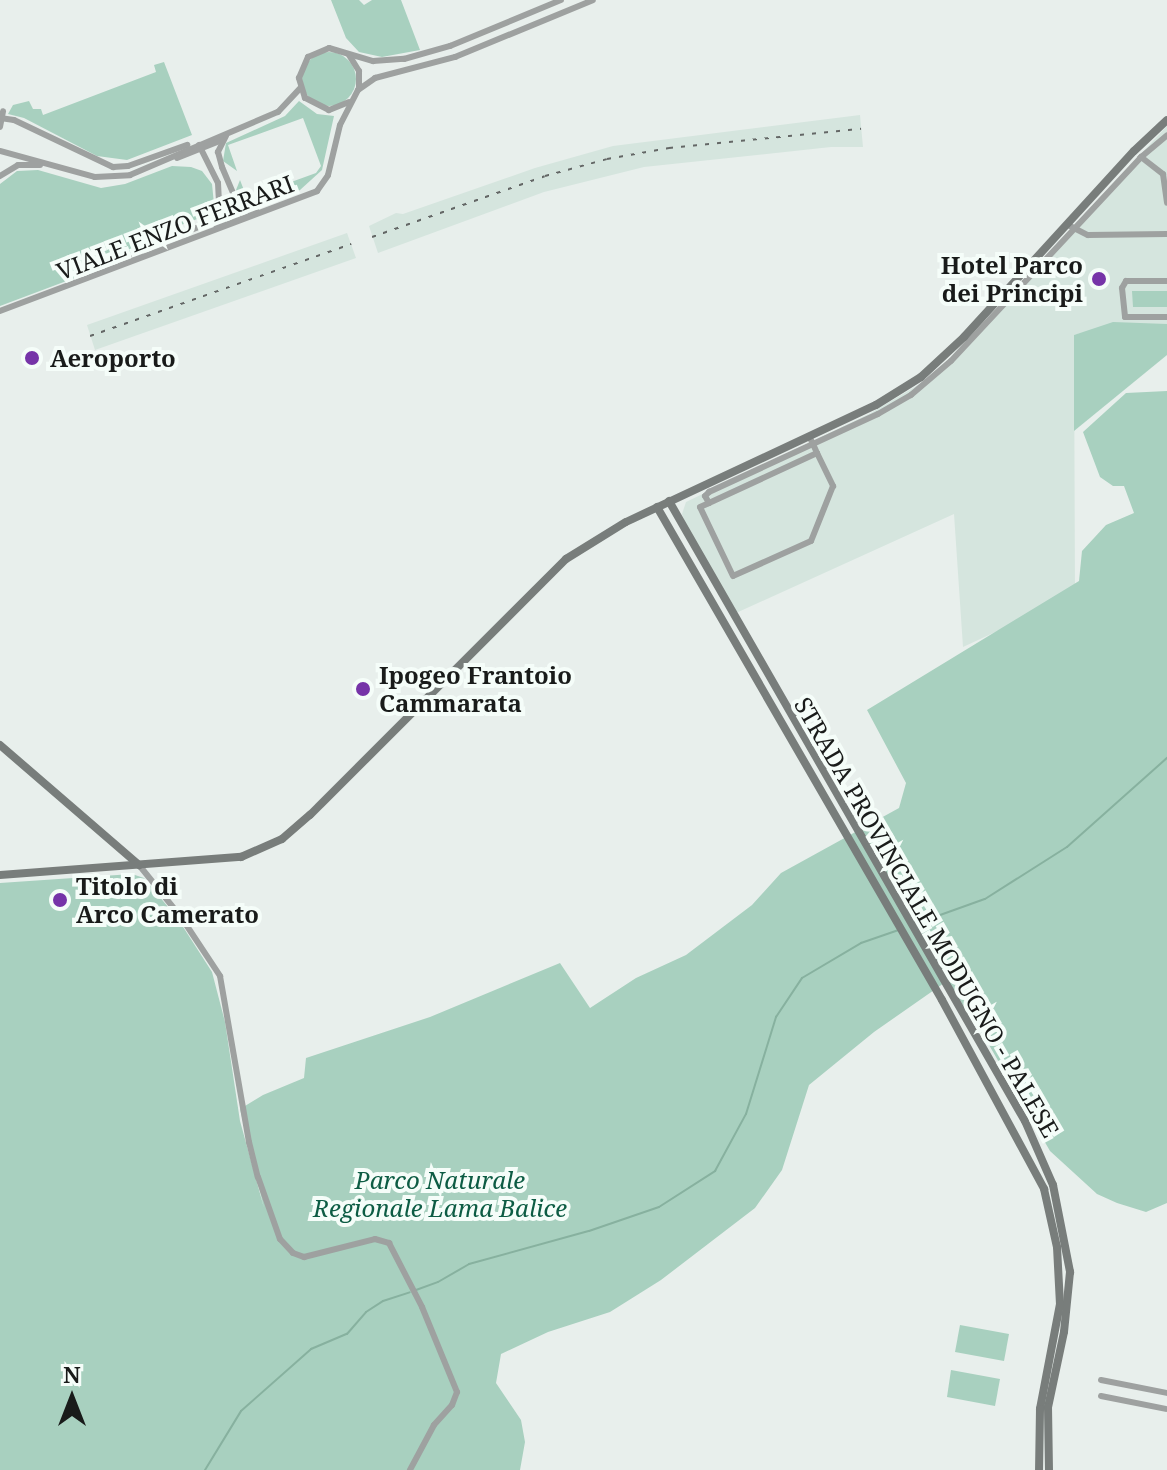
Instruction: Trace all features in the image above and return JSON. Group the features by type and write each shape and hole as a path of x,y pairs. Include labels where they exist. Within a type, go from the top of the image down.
{"main road":[{"path":"0,875 241,857 282,839 310,815 566,559 598,537 669,501 811,440 902,391 946,355 1070,226 1104,183 1166,121"},
{"name":"STRADA PROVINCIALE MODUGNO - PALESE","path":"669,501 861,848 1044,1189 1052,1220 1060,1304 1040,1409 1039,1470"},
{"name":"STRADA PROVINCIALE MODUGNO - PALESE","path":"657,507 952,994 1025,1121 1053,1185 1062,1213 1070,1272 1064,1332 1048,1407 1049,1470"},
{"path":"0,745 139,865"}],"street":[{"path":"349,102 335,109 321,109 305,98 300,88 300,70 311,54 329,48 349,55 388,61 423,54 561,0"},
{"name":"VIALE ENZO FERRARI","path":"0,311 317,191 328,175 349,102 358,90 375,78 455,57 593,0"},
{"path":"349,55 359,73 358,90"},
{"path":"200,147 278,112 300,88"},
{"path":"0,127 2,115 113,167 243,127"},
{"path":"228,133 222,140 219,159 236,200 263,213"},
{"path":"709,503 705,496 709,492 811,440 897,405 934,377 1007,301 1070,226 1167,135"},
{"path":"0,151 95,177 115,178 222,140"},
{"path":"200,147 218,183 215,215 207,223"},
{"path":"1104,183 1141,157"},
{"path":"1141,157 1163,174 1167,203"},
{"path":"0,176 18,165 56,166"},
{"path":"128,262 147,250 254,211"},
{"path":"128,262 150,245 207,223 236,217"},
{"path":"1070,226 1088,235 1167,234"},
{"path":"1167,281 1126,281 1122,288 1125,317 1167,317"},
{"path":"989,309 1007,301"},
{"path":"946,355 967,345"},
{"path":"811,440 833,486 811,541 733,576 700,507 817,453"},
{"path":"139,865 181,917 220,976 255,1166 273,1222 285,1246 298,1256 309,1257 375,1239 389,1243 436,1340 457,1392 452,1405 434,1425 410,1470"},
{"path":"1101,1380 1167,1393"},
{"path":"1101,1396 1167,1407"}],"shaded area":[{"path":"860,115 863,147 831,147 644,167 544,192 378,253 369,226 396,213 403,214 535,168 613,146"},
{"path":"1167,126 1167,324 1113,324 1074,335 1075,595 963,647 954,514 736,613 687,528 682,514 686,502 871,413 923,382 948,360"},
{"path":"347,233 356,258 95,350 87,325"}],"green space":[{"path":"331,0 359,0 364,5 372,0 401,0 420,50 382,57 359,52 346,38"},
{"path":"329,52 348,60 356,79 348,98 329,106 310,98 302,79 310,60"},
{"path":"164,62 192,135 127,160 97,156 24,118 8,114 13,105 29,101 33,109 41,109 43,115 156,72 154,65"},
{"path":"299,101 317,114 334,116 322,170 300,190 259,206 242,202 236,190 240,180 247,198 316,173 321,166 303,118 228,145 237,171 223,161 226,143 285,116"},
{"path":"172,166 202,171 212,184 214,204 208,215 173,228 109,265 0,306 0,184 17,171 38,170 101,188 125,184"},
{"path":"1132,291 1167,291 1167,307 1133,307"},
{"path":"1113,322 1167,324 1167,355 1074,431 1074,335"},
{"name":"Parco Naturale Regionale Lama Balice","path":"1167,391 1167,1203 1146,1212 1117,1203 1097,1194 1050,1151 985,1038 947,981 874,1032 809,1085 782,1170 755,1208 661,1280 610,1312 548,1332 501,1354 496,1383 521,1420 525,1442 520,1470 0,1470 0,883 132,874 144,878 178,919 212,972 225,1022 240,1121 264,1208 240,1109 263,1095 304,1078 306,1058 430,1017 560,963 590,1008 636,978 686,955 752,905 781,873 899,808 906,783 867,710 1079,581 1082,551 1106,525 1134,513 1124,486 1113,486 1100,477 1083,432 1126,393"},
{"path":"960,1325 1009,1334 1004,1361 955,1352"},
{"path":"951,1370 1000,1379 995,1406 947,1397"}],"waterway":[{"path":"915,924 985,899 1067,847 1167,758"},
{"path":"416,1290 438,1282 469,1264 589,1231 659,1207 715,1171 746,1114 776,1017 802,978 861,943 898,930"},
{"path":"205,1470 241,1411 311,1349 347,1334 366,1312 383,1301 410,1292"}],"railway":[{"path":"372,237 545,176 607,159 669,148 861,129"},
{"path":"90,336 351,244"}],"place":[{"name":"Hotel Parco dei Principi","path":"1099,279"},
{"name":"Aeroporto","path":"32,358"},
{"name":"Ipogeo Frantoio Cammarata","path":"363,689"},
{"name":"Titolo di Arco Camerato","path":"60,900"}]}
